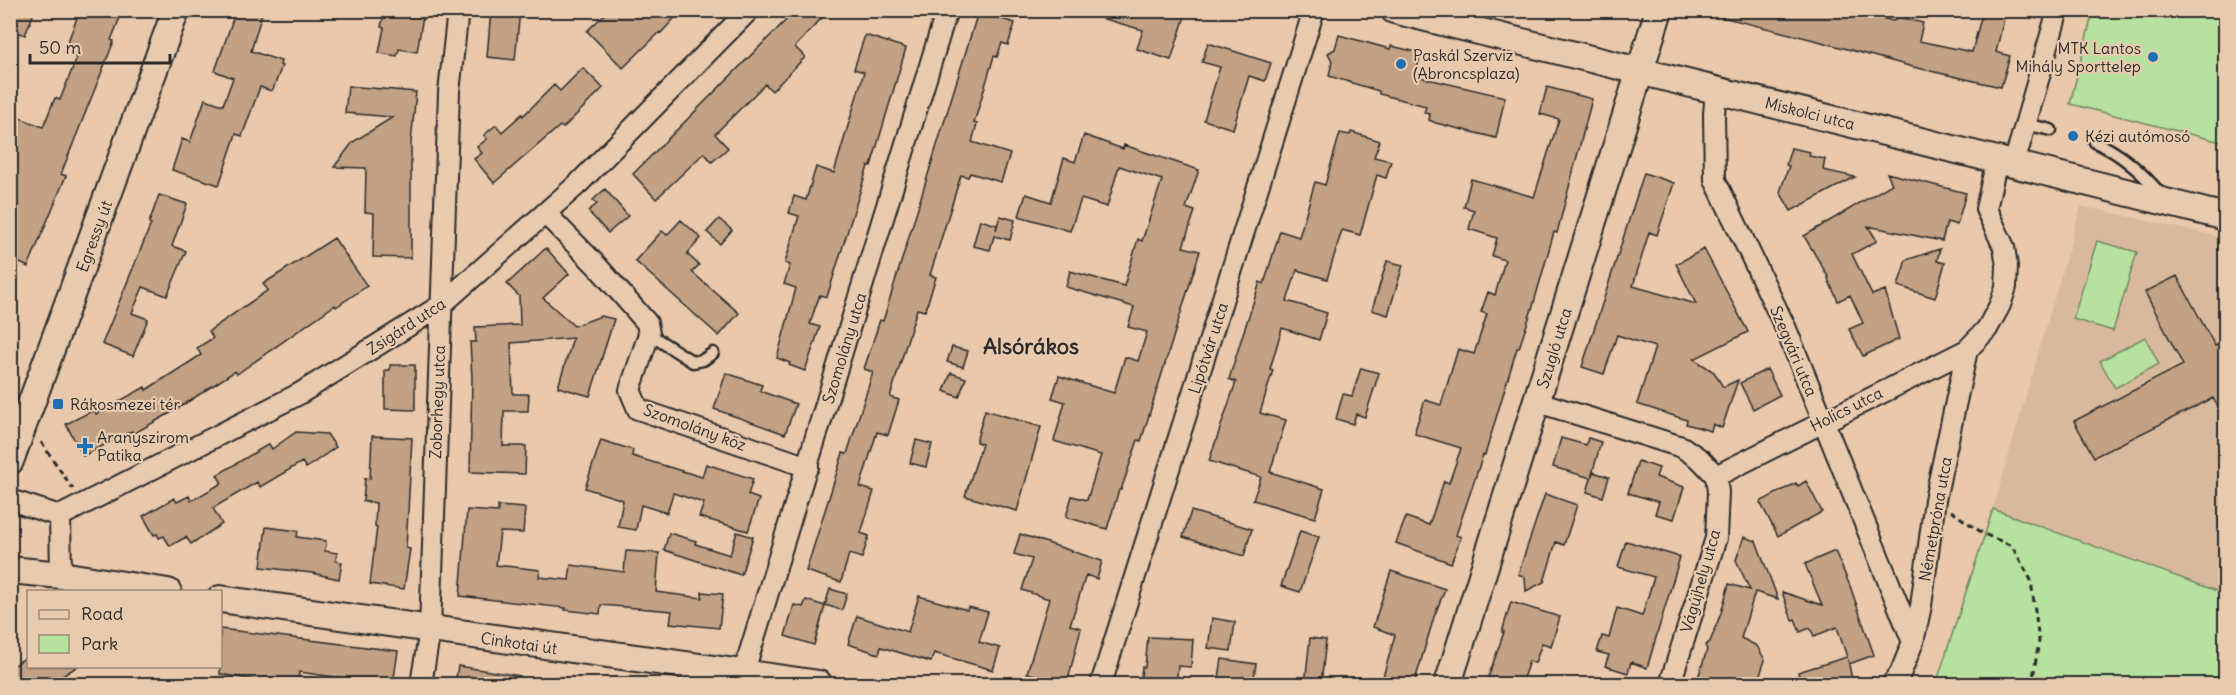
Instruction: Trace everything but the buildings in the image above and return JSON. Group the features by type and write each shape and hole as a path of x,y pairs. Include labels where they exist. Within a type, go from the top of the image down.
{"street":[{"name":"Egressy út","path":"10,461 176,10"},
{"name":"Zoborhegy utca","path":"421,684 430,630 449,92 459,10"},
{"name":"Zsigárd utca","path":"60,516 299,394 440,306 578,184 749,10"},
{"name":"Szomolány utca","path":"742,679 947,10"},
{"name":"Lipótvár utca","path":"1101,684 1314,10"},
{"name":"Miskolci utca","path":"1394,10 2226,217"},
{"name":"Szugló utca","path":"1448,684 1659,10"},
{"path":"2006,162 2026,124 2058,10"},
{"name":"Szegvári utca","path":"1716,89 1714,180 1786,329 1913,642"},
{"name":"Holics utca","path":"1716,476 1823,420 1966,350 1988,329 2006,287 2007,266 2004,247 1986,209 2006,162"},
{"path":"545,213 598,267 647,324 649,334"},
{"name":"Szomolány köz","path":"649,334 630,390 638,409 808,467"},
{"name":"Németpróna utca","path":"1892,684 1900,674 1913,642 1921,606 1935,500 1966,350"},
{"path":"1538,402 1682,447 1701,460 1716,476"},
{"name":"Vágújhely utca","path":"1670,684 1716,538 1718,492 1716,476"},
{"path":"10,500 60,516 61,576"},
{"path":"10,570 161,590"},
{"name":"Cinkotai út","path":"222,599 742,679 819,684"}],"lane":[{"path":"2026,124 2051,130"},
{"path":"2095,142 2112,149 2144,174 2168,202"},
{"path":"649,334 693,362 703,360 713,353"}],"path":[{"path":"26,420 84,505"},
{"path":"1935,500 1984,534 2012,546 2031,580 2039,641 2032,684"}],"shaded area":[{"path":"2081,206 2225,238 2225,595 1993,509"}],"green space":[{"name":"MTK Lantos Mihály Sporttelep","path":"2093,11 2225,11 2225,143 2070,104"},
{"path":"2097,241 2137,252 2113,331 2073,319"},
{"path":"2145,337 2159,364 2115,388 2100,361"},
{"path":"1993,509 2225,594 2225,684 1936,684"}],"place":[{"name":"MTK Lantos Mihály Sporttelep","path":"2153,57"},
{"name":"Paskál Szerviz (Abroncsplaza)","path":"1401,64"},
{"name":"Kézi autómosó","path":"2073,136"},
{"name":"Rákosmezei tér","path":"58,404"},
{"name":"Aranyszirom Patika","path":"85,446"}],"district":[{"name":"Alsórákos","path":"1031,346"}]}
